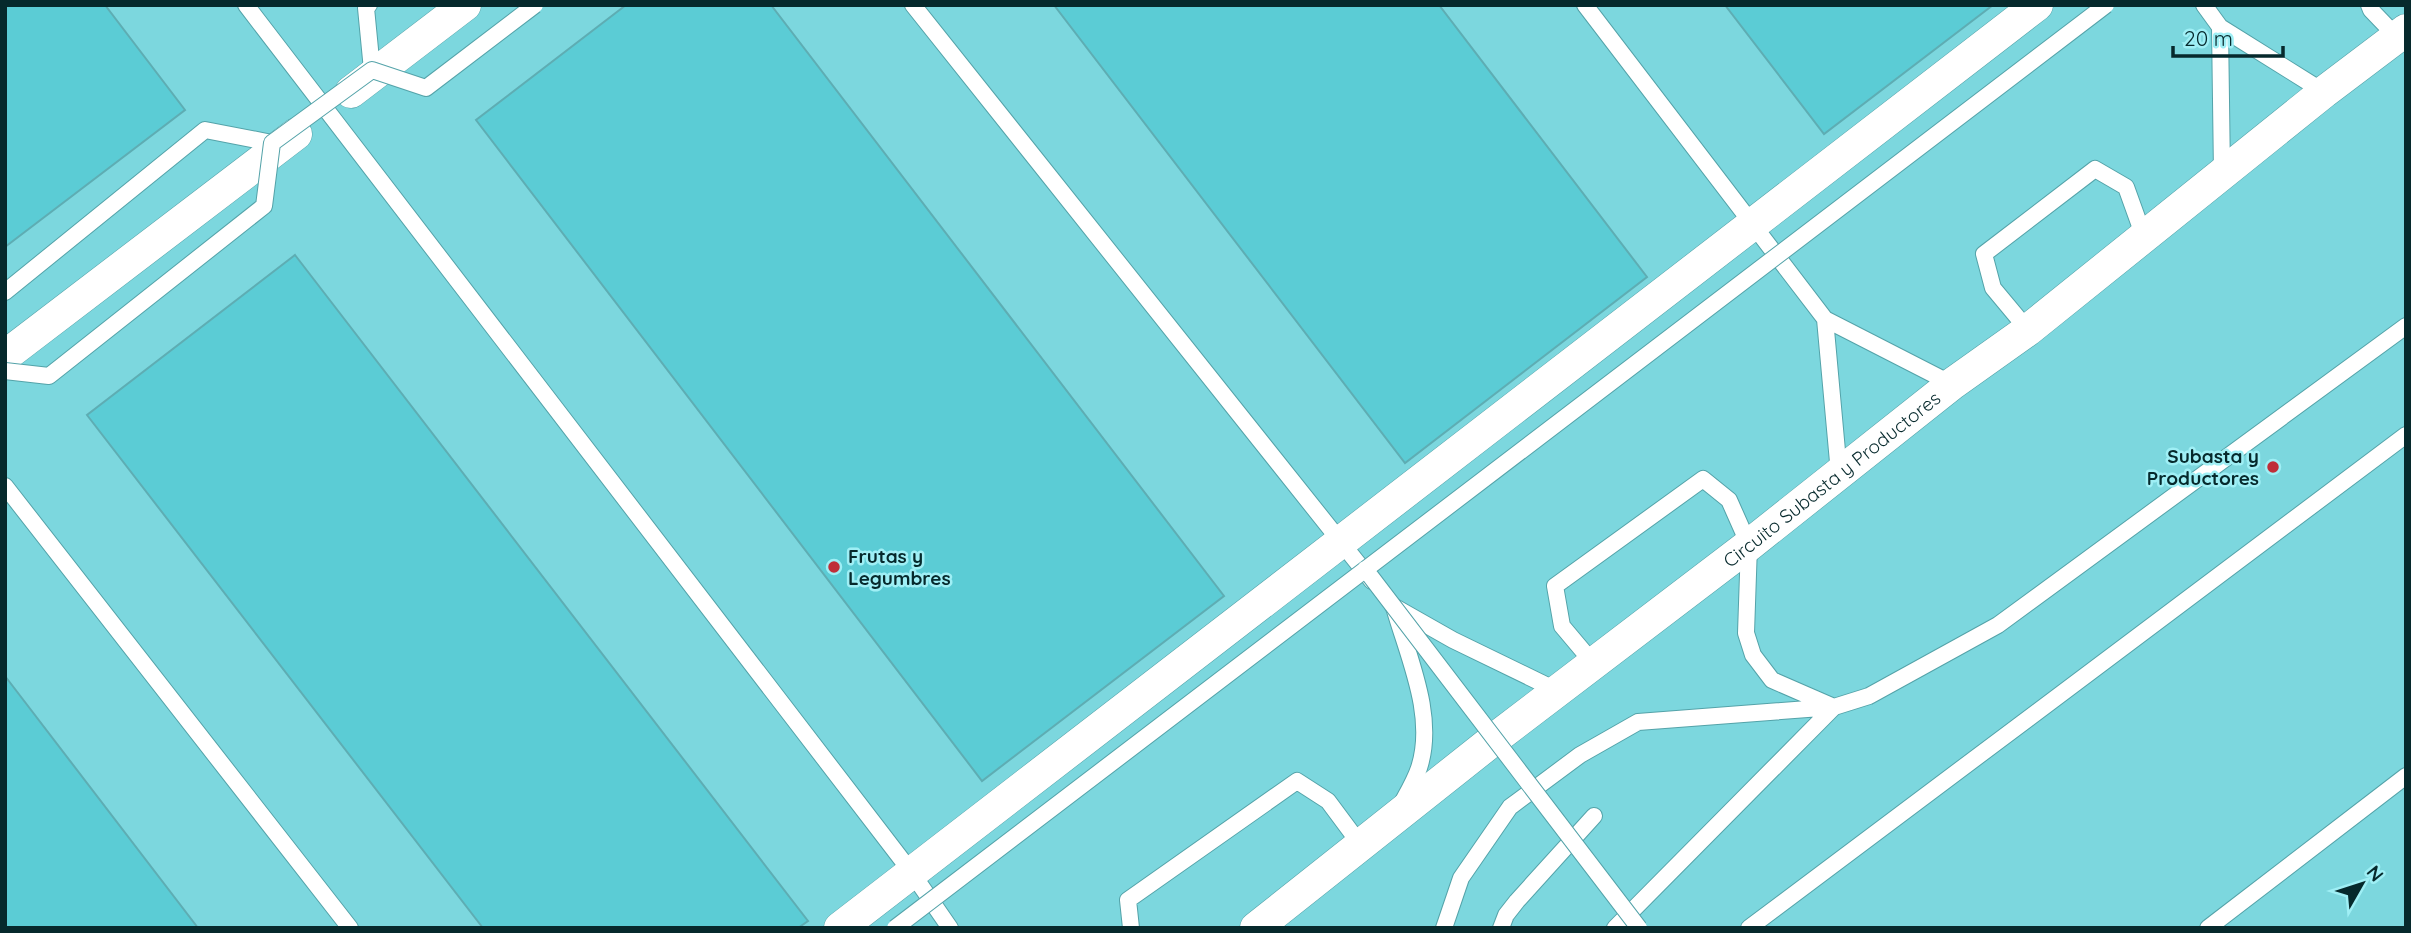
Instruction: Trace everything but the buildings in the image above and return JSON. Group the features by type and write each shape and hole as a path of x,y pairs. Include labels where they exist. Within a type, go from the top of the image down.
{"street":[{"path":"5,356 465,5"},
{"path":"840,928 2037,5"},
{"name":"Circuito Subasta y Productores","path":"1256,928 1397,815 1749,545 1952,384 2028,330 2401,33"}],"lane":[{"path":"246,5 912,873 950,928"},
{"path":"369,5 366,8 372,70"},
{"path":"372,70 426,88 535,5"},
{"path":"913,5 1339,543 1394,607 1453,640 1558,691"},
{"path":"1585,5 1825,319 1952,384"},
{"path":"895,928 2106,5"},
{"path":"2204,5 2220,27 2325,92"},
{"path":"2369,5 2371,10 2401,33"},
{"path":"2220,27 2222,174"},
{"path":"5,371 49,376 264,206 272,143 372,70"},
{"path":"5,292 205,130 272,143"},
{"path":"2028,330 1993,288 1984,254 2095,169 2126,187 2144,237"},
{"path":"1825,319 1839,474"},
{"path":"1444,928 1461,877 1510,807 1580,755 1638,722 1834,707 1869,696 1998,625 2406,326"},
{"path":"1749,928 2406,435"},
{"path":"1594,664 1562,626 1555,586 1703,479 1729,500 1749,545 1746,633 1753,655 1772,680 1834,707"},
{"path":"5,486 350,928"},
{"path":"1365,569 1639,928"},
{"path":"1394,607 1419,694 1424,730 1419,768 1397,815"},
{"path":"1615,928 1834,707"},
{"path":"2208,928 2406,776"},
{"path":"1131,928 1128,900 1297,781 1328,802 1360,844"},
{"path":"1501,928 1506,915 1517,901 1594,816"}],"shaded area":[{"name":"Frutas y Legumbres","path":"5,5 2406,5 2406,928 5,928"}],"place":[{"name":"Subasta y Productores","path":"2273,467"},
{"name":"Frutas y Legumbres","path":"834,567"}]}
